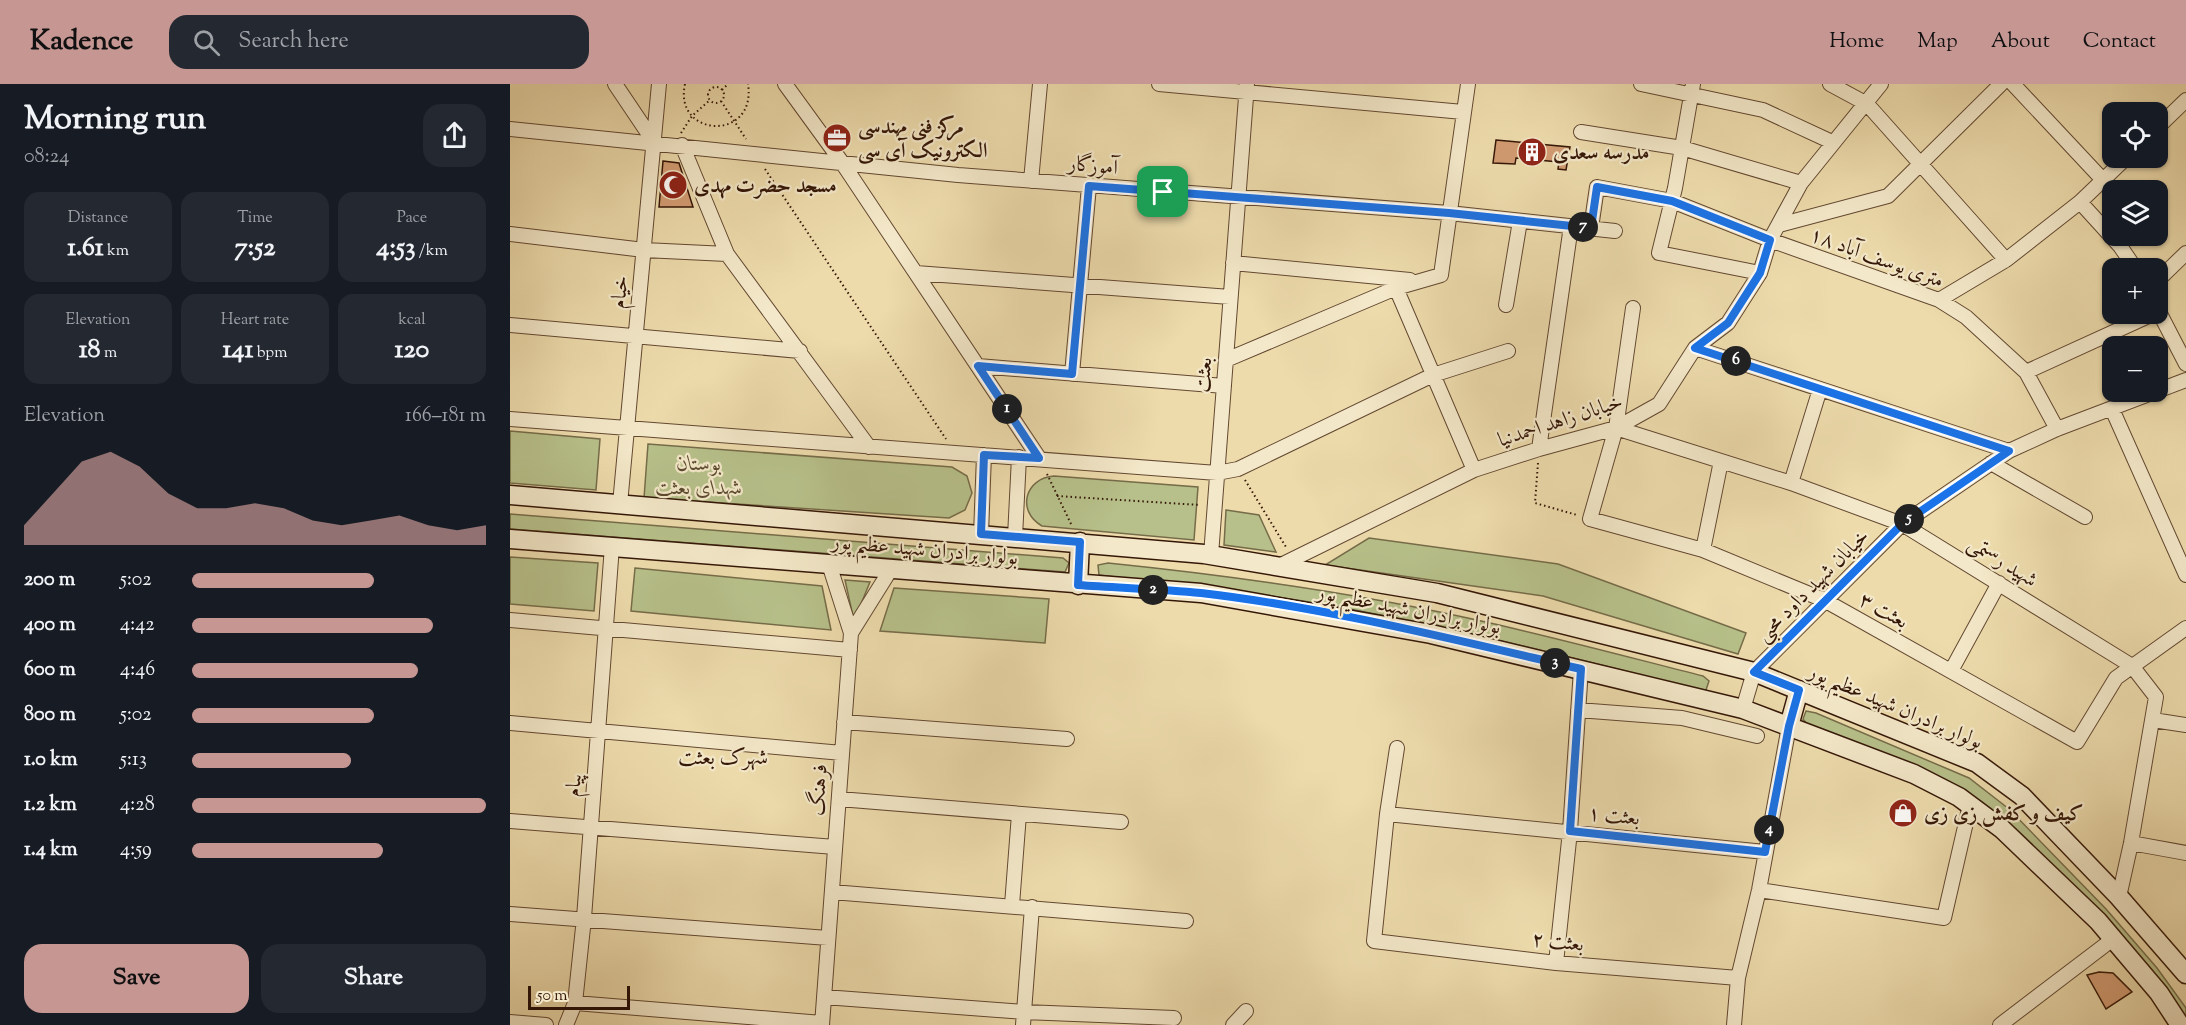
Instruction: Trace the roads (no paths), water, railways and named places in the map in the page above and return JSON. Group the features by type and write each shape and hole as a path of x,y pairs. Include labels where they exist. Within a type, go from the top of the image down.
{"main road":[{"name":"بولوار برادران شهید عظیم‌ پور","path":"510,495 1080,542 1286,563 1437,593 1754,672 1977,763 2022,796 2120,897 2186,974"},
{"name":"بولوار برادران شهید عظیم‌ پور","path":"510,539 1223,597 1431,634 1743,709 1914,774 1959,796 2001,829 2113,939 2159,993 2180,1025"},
{"path":"1078,585 1080,542"},
{"path":"1789,726 1799,690"}],"street":[{"path":"615,84 654,142"},
{"name":"خیام","path":"620,504 659,84"},
{"path":"785,84 841,161 1039,458"},
{"path":"1031,181 1041,84"},
{"path":"1159,84 1247,88 1463,112"},
{"path":"1226,360 1396,288 1441,275 1468,84"},
{"path":"1641,84 1692,89 1763,110 1832,142"},
{"path":"1830,84 1867,104 2006,260"},
{"name":"خیابان زاهد احمدنیا","path":"1286,563 1474,470 1539,448 1616,428 1659,404 1695,348 1728,323 1760,273 1770,240 1801,183 1881,84"},
{"path":"1779,225 1888,196 2001,84"},
{"path":"2013,84 2103,180 2116,168"},
{"name":"بعثت","path":"1211,555 1247,88"},
{"path":"1692,89 1672,201 1659,253 1760,273"},
{"path":"2168,117 2186,100"},
{"name":"آموزگار","path":"510,129 679,144 1031,181 1449,213 1615,231"},
{"path":"1581,132 1682,148 1801,183"},
{"path":"679,144 727,254 869,447"},
{"path":"1939,300 2006,260 2080,202 2102,181"},
{"path":"1072,374 1089,186"},
{"name":"۱۸ متری یوسف آباد","path":"1591,228 1597,187 1672,201 1770,240 1939,300 1966,317 2026,372 2057,429"},
{"path":"2080,202 2128,258"},
{"path":"1506,305 1520,221"},
{"path":"1539,448 1571,226"},
{"path":"510,234 644,250 727,254"},
{"path":"2168,270 2186,253"},
{"path":"1233,263 1420,281"},
{"path":"916,273 1230,297"},
{"path":"1396,288 1474,470"},
{"path":"1616,428 1633,309"},
{"path":"2026,372 2128,324"},
{"path":"2163,324 2186,364"},
{"path":"510,325 800,351"},
{"path":"1695,348 2009,451"},
{"path":"510,419 1217,473 1238,468 1433,375 1508,351"},
{"path":"978,366 1224,386"},
{"name":"خیابان شهید داود محبی","path":"1754,672 1902,524 1991,463 2009,451 2057,429 2186,380"},
{"path":"1791,483 1820,389"},
{"path":"2112,409 2186,575"},
{"name":"شهید رستمی","path":"1616,428 1791,483 1902,524 2132,666 2156,697 2132,843 2120,897"},
{"name":"بعثت ۳","path":"1616,428 1590,519 1703,550 1824,600 2077,742 2116,678 2132,666"},
{"path":"981,534 984,455"},
{"path":"1015,537 1019,457"},
{"path":"1703,550 1721,461"},
{"path":"1991,463 2085,517"},
{"name":"پیام","path":"566,1025 575,1003 584,918 612,546"},
{"path":"829,564 851,633"},
{"name":"فرهنگ","path":"822,1024 851,633 891,569"},
{"path":"1951,671 1999,583"},
{"path":"510,620 850,650"},
{"path":"2132,666 2186,628"},
{"path":"1556,963 1570,831 1581,669"},
{"path":"1743,709 1754,672"},
{"path":"1578,710 1682,718 1757,736"},
{"path":"2153,720 2186,725"},
{"path":"844,722 1067,739"},
{"path":"510,723 842,753"},
{"path":"1734,1025 1738,978 1759,890 1789,726"},
{"path":"1387,814 1397,748"},
{"path":"839,800 1121,822"},
{"path":"1759,890 1944,918 1970,805"},
{"path":"1012,905 1019,814"},
{"name":"بعثت ۱","path":"1387,814 1765,852"},
{"name":"بعثت ۲","path":"1387,814 1374,941 1556,963 1738,978"},
{"path":"510,821 835,847"},
{"path":"2132,843 2186,853"},
{"path":"832,892 1186,921"},
{"path":"1024,1018 1032,907"},
{"path":"510,914 828,938"},
{"path":"2000,1025 2113,939"},
{"path":"824,998 1024,1018 1174,1018"},
{"path":"575,1003 822,1024"},
{"path":"1233,1025 1245,1011"},
{"path":"510,1022 546,1025"}],"place":[{"name":"مرکز فنی مهندسی الکترونیک آی سی","path":"837,138"},
{"name":"مدرسه سعدی","path":"1532,152"},
{"name":"مسجد حضرت مهدی","path":"673,185"},
{"name":"کیف و کفش زی زی","path":"1903,813"}],"district":[{"name":"شهرک بعثت","path":"723,756"}],"park label":[{"name":"بوستان شهدای بعثت","path":"699,475"}]}
